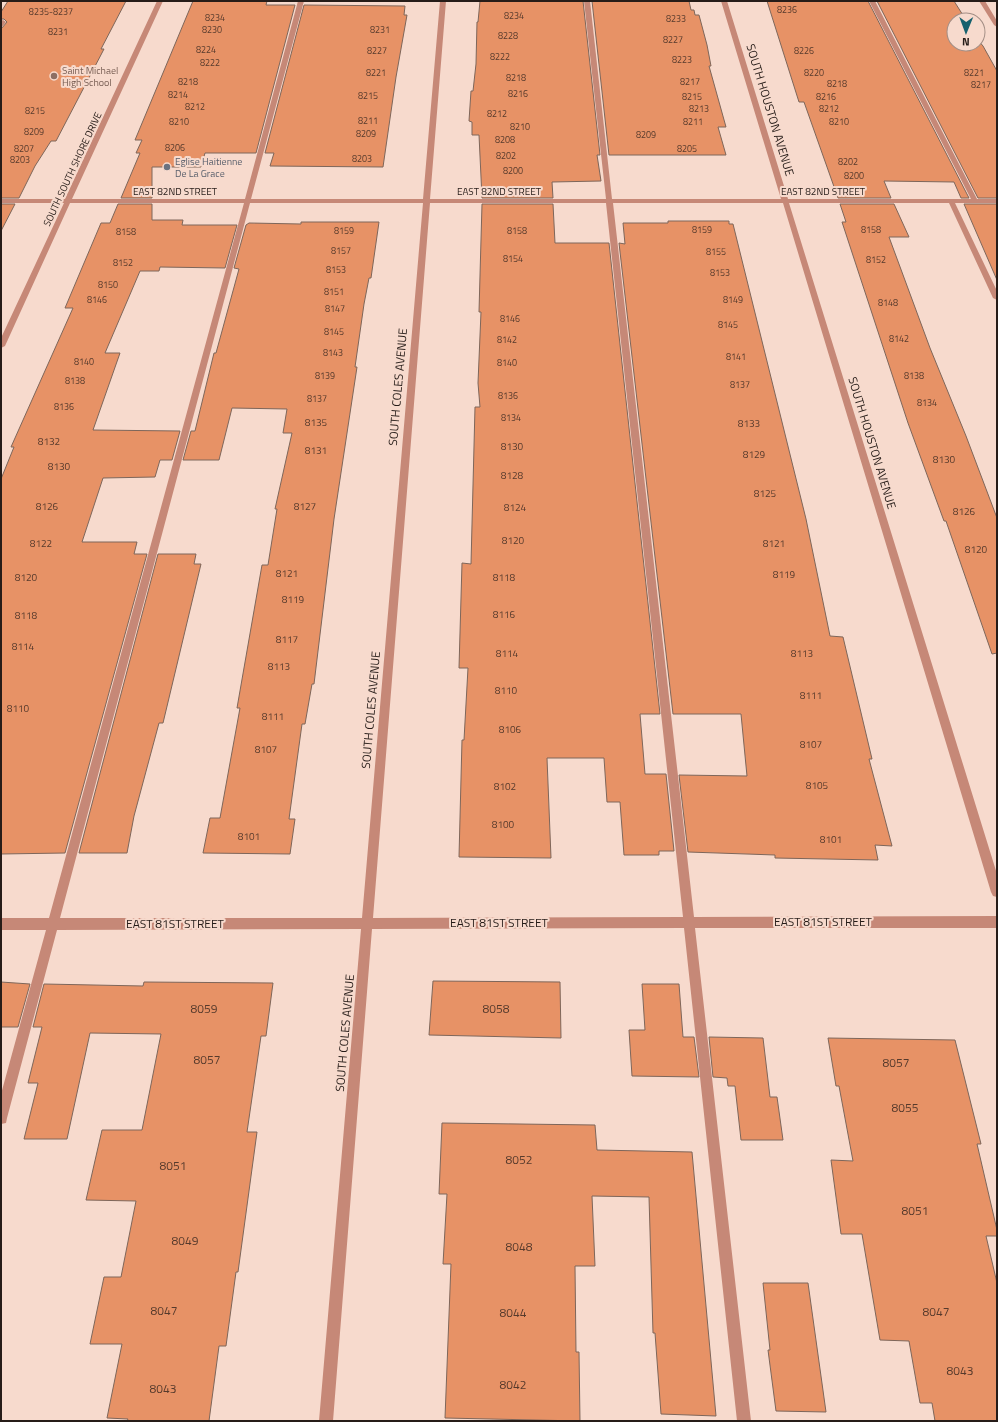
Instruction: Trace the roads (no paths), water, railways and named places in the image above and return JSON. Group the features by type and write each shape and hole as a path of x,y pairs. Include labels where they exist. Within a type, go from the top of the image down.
{"street":[{"name":"SOUTH SOUTH SHORE DRIVE","path":"1,346 160,1"},
{"path":"1,1118 301,1"},
{"name":"SOUTH COLES AVENUE","path":"326,1421 442,1"},
{"path":"587,1 744,1421"},
{"name":"SOUTH HOUSTON AVENUE","path":"724,1 997,892"},
{"path":"872,1 975,201"},
{"path":"982,1 997,25"},
{"path":"1,22 3,22 1,26"},
{"name":"EAST 82ND STREET","path":"1,201 997,201"},
{"path":"951,201 997,298"},
{"name":"EAST 81ST STREET","path":"1,924 997,922"}],"place":[{"name":"Saint Michael High School","path":"54,76"},
{"name":"Eglise Haitienne De La Grace","path":"167,167"}]}
